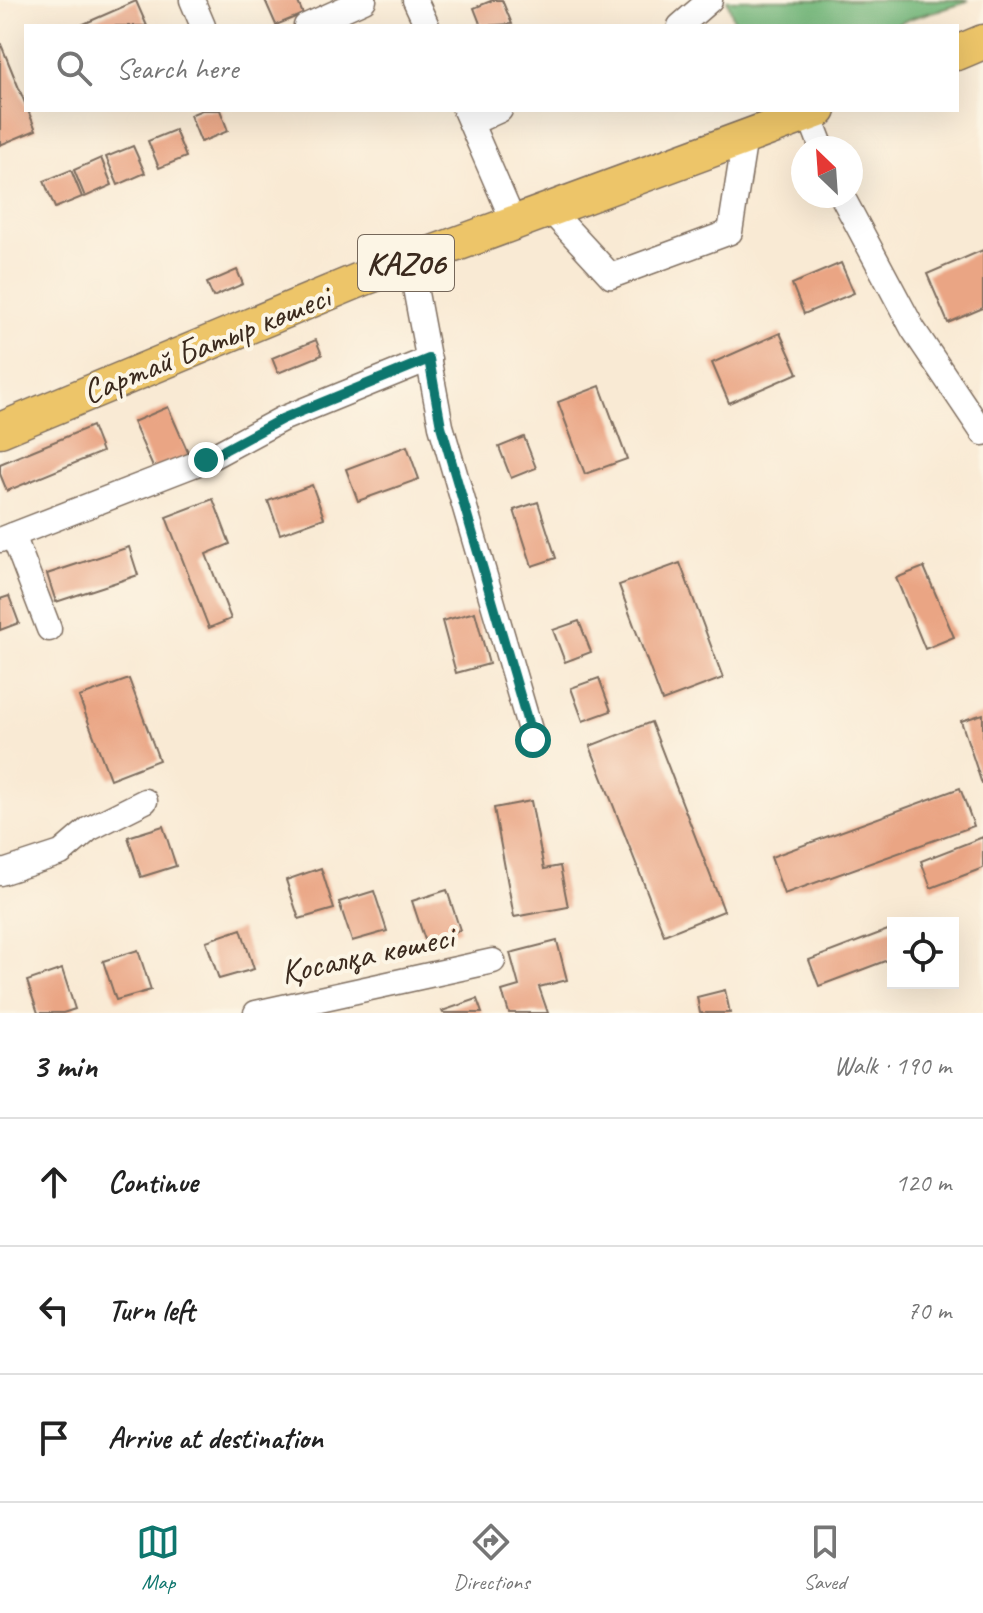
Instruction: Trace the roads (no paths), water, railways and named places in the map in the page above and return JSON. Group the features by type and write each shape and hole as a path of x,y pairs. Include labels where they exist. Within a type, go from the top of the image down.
{"highway":[{"path":"959,52 983,42"},
{"name":"Сартай Батыр көшесі","path":"0,430 410,261 814,112"}],"street":[{"path":"192,0 202,24"},
{"path":"415,0 426,24"},
{"path":"682,24 710,0"},
{"path":"310,24 357,1"},
{"path":"491,112 468,117 514,223"},
{"path":"814,112 819,136"},
{"path":"550,210 611,276 730,232 745,137"},
{"path":"848,208 913,329 983,433"},
{"path":"410,261 441,426 533,740"},
{"path":"49,629 6,537 206,460 282,419 429,359"},
{"path":"0,873 61,853 89,829 145,801"},
{"name":"Қосалқа көшесі","path":"256,1013 493,961"}]}
